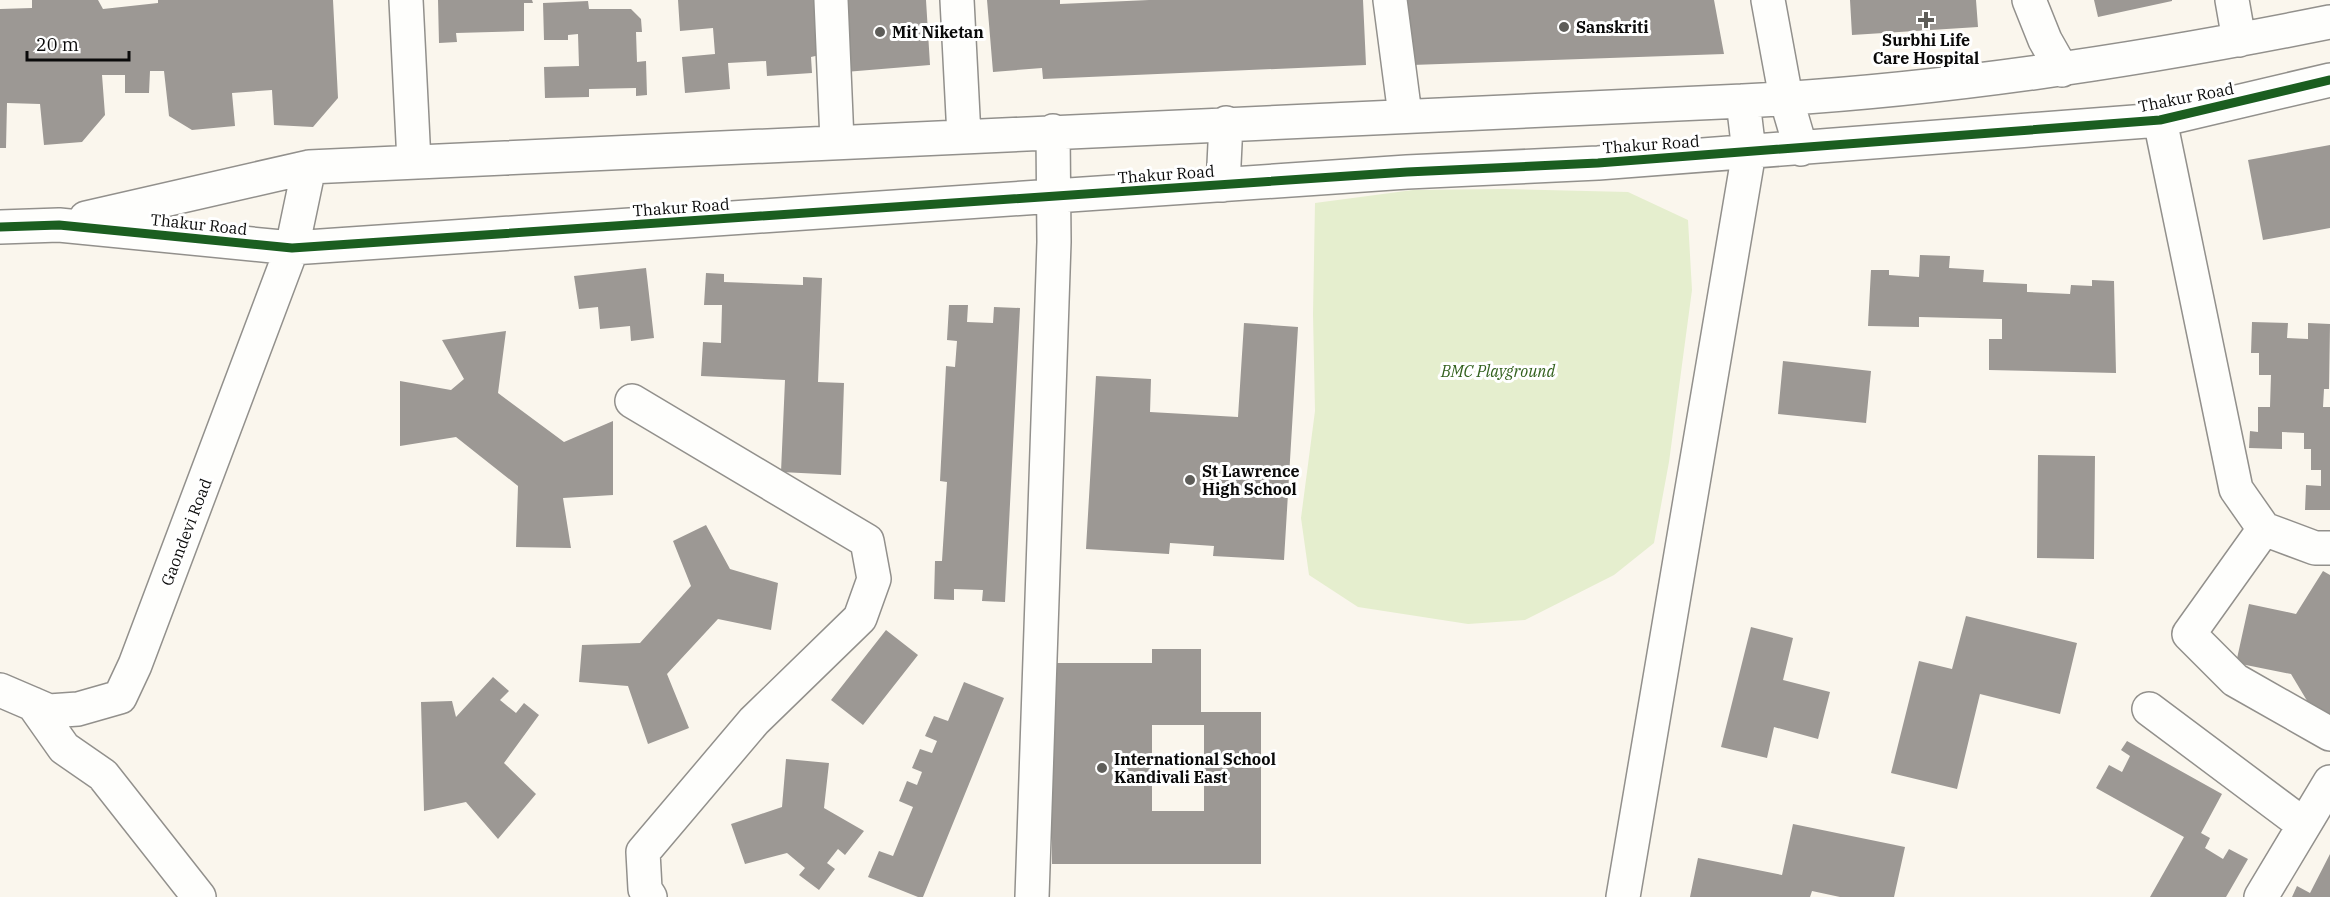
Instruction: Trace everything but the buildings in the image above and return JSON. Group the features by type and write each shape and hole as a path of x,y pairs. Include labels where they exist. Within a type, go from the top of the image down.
{"street":[{"path":"406,0 414,162"},
{"path":"831,0 837,141"},
{"path":"957,0 964,136"},
{"path":"1390,0 1405,115"},
{"path":"1768,0 1786,98 1801,149"},
{"path":"2029,0 2045,40 2062,70"},
{"path":"2232,0 2239,40"},
{"name":"Thakur Road","path":"59,225 309,167 1743,101 1858,93 2062,70 2330,22"},
{"name":"Thakur Road","path":"0,227 59,225 292,248 1407,172 1598,163 2160,120 2330,80"},
{"path":"1623,897 1749,152 1743,101"},
{"path":"2160,120 2236,489 2264,529 2315,548 2330,548"},
{"name":"Thakur Road","path":"1223,185 1226,123"},
{"path":"1032,897 1055,197 1053,131"},
{"path":"292,248 309,167"},
{"name":"Gaondevi Road","path":"0,690 49,711 78,709 120,697 135,665 292,248"},
{"path":"632,401 867,541 874,579 860,618 754,720 643,852 645,889 650,897"},
{"path":"2264,529 2189,634 2235,680 2330,734"},
{"path":"33,704 64,748 103,775 199,897"},
{"path":"2149,709 2304,825"},
{"path":"2261,897 2330,782"}],"green space":[{"name":"BMC Playground","path":"1504,189 1628,192 1688,220 1692,290 1669,462 1654,543 1614,575 1525,620 1468,624 1358,607 1309,575 1301,518 1315,411 1313,314 1315,203 1413,190"}],"cycle path":[{"path":"0,227 59,225 292,248 1407,172 1598,163 2160,120 2330,80"}],"place":[{"name":"Surbhi Life Care Hospital","path":"1926,20"},
{"name":"Sanskriti","path":"1564,27"},
{"name":"Mit Niketan","path":"880,32"},
{"name":"St Lawrence High School","path":"1190,480"},
{"name":"International School Kandivali East","path":"1102,768"}]}
